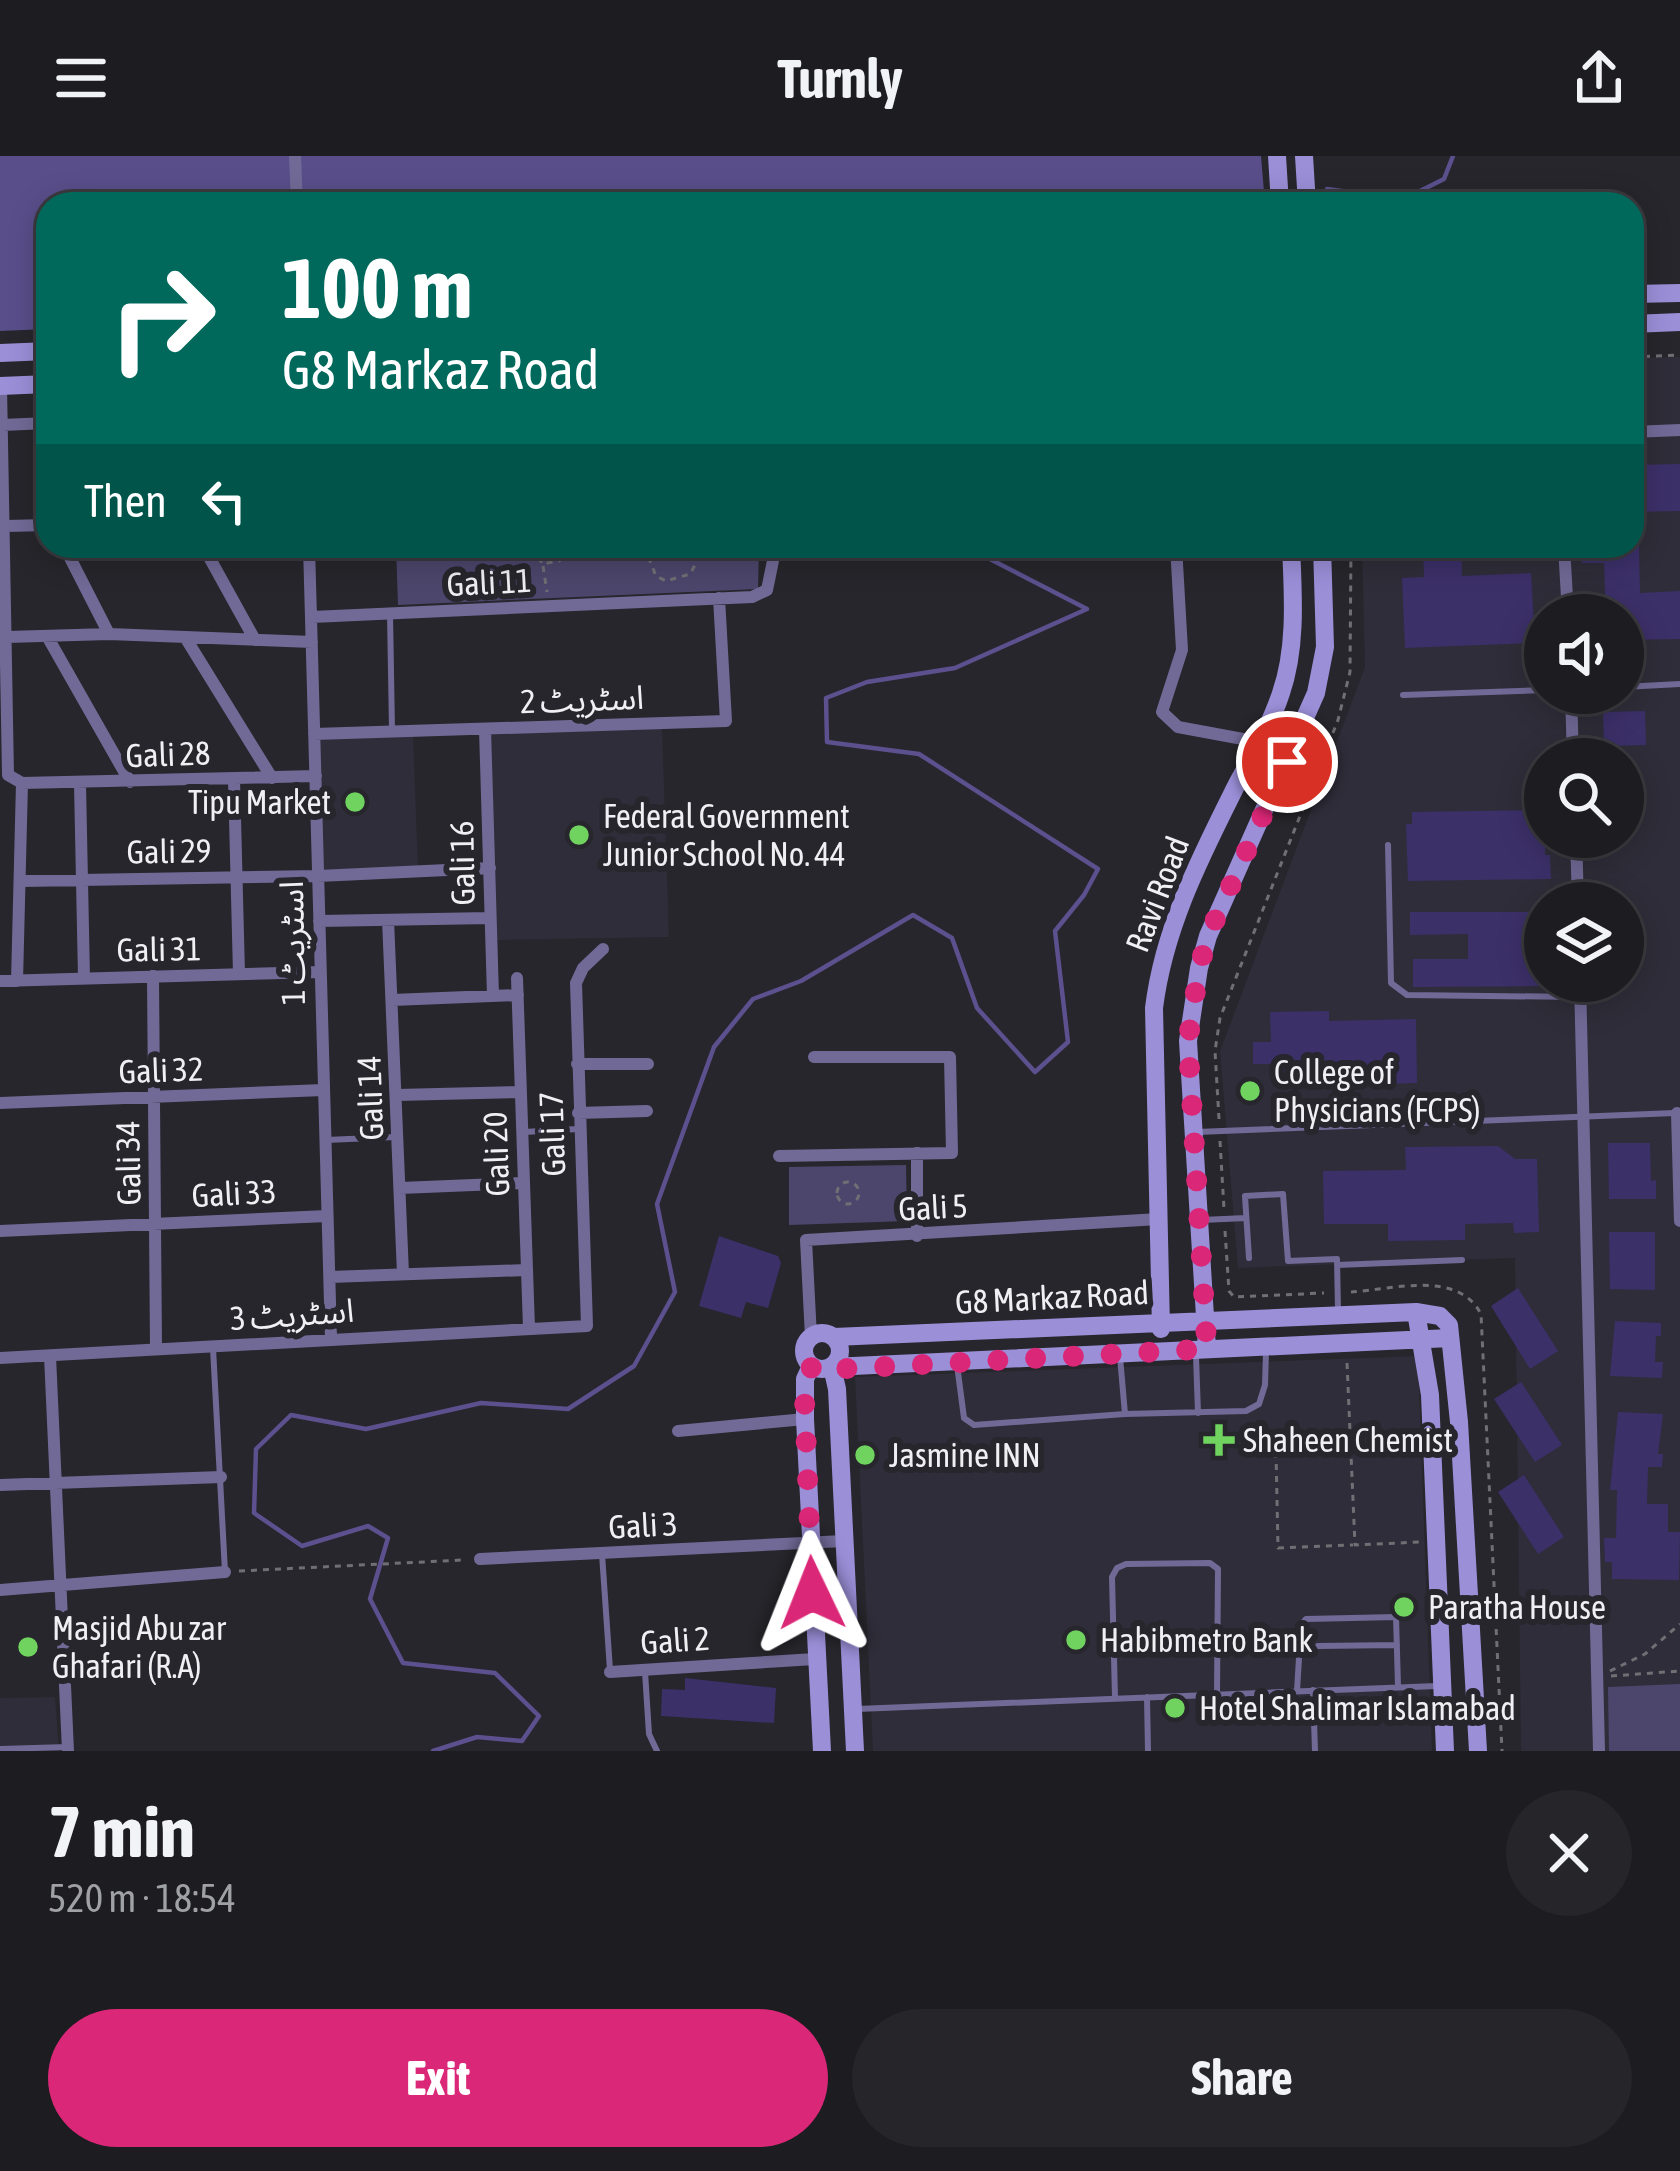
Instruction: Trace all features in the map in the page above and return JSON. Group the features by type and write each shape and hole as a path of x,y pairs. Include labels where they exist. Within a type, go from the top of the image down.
{"street":[{"path":"295,156 296,192"},
{"path":"1277,156 1279,192"},
{"path":"1304,156 1306,192"},
{"path":"1644,294 1680,293"},
{"path":"1644,324 1680,322"},
{"path":"0,353 36,352"},
{"path":"17,981 22,783 8,775 1,386 36,385"},
{"path":"2,425 36,424"},
{"path":"1644,432 1680,430"},
{"path":"6,526 36,525"},
{"path":"70,558 109,634"},
{"path":"209,558 255,640"},
{"name":"اسٹریٹ 1","path":"310,558 332,1339"},
{"name":"Gali 11","path":"312,617 752,597 767,590 774,558"},
{"path":"1177,558 1182,650 1162,712 1178,727 1259,742"},
{"name":"Ravi Road","path":"1162,1352 1154,1008 1159,969 1192,877 1282,691 1292,640 1291,558"},
{"name":"Ravi Road","path":"1201,1350 1206,1322 1188,1041 1199,968 1208,936 1316,694 1325,647 1322,558"},
{"path":"1565,558 1567,594"},
{"name":"اسٹریٹ 2","path":"314,734 727,722 719,598"},
{"path":"8,638 109,634 312,642"},
{"path":"47,636 130,782"},
{"path":"184,637 272,778"},
{"name":"Gali 16","path":"485,730 494,996"},
{"name":"Gali 28","path":"22,783 316,776"},
{"path":"234,779 239,974"},
{"path":"80,784 84,978"},
{"name":"Gali 29","path":"22,881 490,868"},
{"path":"319,922 490,918"},
{"name":"Gali 14","path":"388,920 403,1274"},
{"name":"Gali 17","path":"587,1326 576,983 583,968 603,950"},
{"name":"Gali 31","path":"0,981 319,972"},
{"name":"Gali 34","path":"153,976 156,1348"},
{"name":"Gali 20","path":"517,979 530,1328"},
{"path":"392,1000 518,995"},
{"path":"1581,1002 1599,1751"},
{"path":"779,1156 952,1154 950,1057 814,1057"},
{"path":"577,1064 648,1064"},
{"name":"Gali 32","path":"0,1103 323,1090"},
{"path":"397,1095 521,1092"},
{"path":"578,1113 647,1111"},
{"path":"1678,1113 1680,1221"},
{"path":"917,1153 917,1236"},
{"path":"400,1188 523,1183"},
{"name":"Gali 33","path":"0,1231 327,1216"},
{"name":"Gali 5","path":"811,1337 806,1240 1160,1219"},
{"path":"330,1277 526,1270"},
{"path":"1445,1751 1430,1395 1416,1312 1445,1320 1450,1338 1478,1751"},
{"name":"G8 Markaz Road","path":"834,1337 1416,1312"},
{"name":"اسٹریٹ 3","path":"0,1358 587,1326"},
{"path":"822,1751 805,1379 822,1366 841,1353 834,1337 823,1333 811,1337 804,1353 822,1366 836,1383 855,1751"},
{"name":"G8 Markaz Road","path":"822,1366 1450,1338"},
{"path":"50,1357 68,1749"},
{"path":"678,1431 805,1419"},
{"path":"0,1485 221,1477"},
{"name":"Gali 3","path":"480,1559 844,1541"},
{"path":"0,1591 226,1572"},
{"path":"1441,1600 1469,1598"},
{"path":"816,1666 852,1671"},
{"name":"Gali 2","path":"610,1672 816,1666"}],"lane":[{"path":"390,614 392,732"},
{"path":"1644,685 1680,684"},
{"path":"1403,694 1524,691"},
{"path":"1388,844 1391,983 1397,991 1524,996"},
{"path":"1193,1133 1678,1113"},
{"path":"524,1132 578,1129"},
{"path":"326,1140 399,1136"},
{"path":"1249,1258 1245,1196 1282,1194 1288,1261 1337,1259 1339,1316"},
{"path":"1201,1220 1246,1218"},
{"path":"1337,1264 1462,1260"},
{"path":"213,1346 226,1572"},
{"path":"957,1361 960,1405 964,1418 974,1425 1125,1414 1246,1412 1259,1404 1265,1385 1266,1347"},
{"path":"1198,1413 1201,1350"},
{"path":"1120,1354 1125,1414"},
{"path":"602,1554 610,1672"},
{"path":"1115,1699 1112,1577 1126,1564 1210,1563 1218,1569 1217,1693"},
{"path":"1297,1690 1301,1625 1306,1619 1396,1617 1398,1686"},
{"path":"1318,1646 1397,1645"},
{"path":"645,1669 649,1734 657,1751"},
{"path":"853,1709 1443,1686"},
{"path":"1313,1690 1316,1751"},
{"path":"1147,1697 1148,1751"},
{"path":"0,1749 68,1749"}],"path":[{"path":"1644,356 1680,355"},
{"path":"539,558 550,606"},
{"path":"542,565 564,558"},
{"path":"649,558 656,576 666,581 690,574 695,558"},
{"path":"1351,558 1350,672 1322,768 1220,1018 1214,1052 1229,1291 1234,1297 1453,1287 1475,1302 1481,1314 1502,1751"},
{"path":"852,1166 852,1182"},
{"path":"1346,1343 1355,1545"},
{"path":"1276,1452 1278,1548 1437,1541"},
{"path":"226,1572 480,1559"},
{"path":"1598,1677 1645,1654 1680,1624"},
{"path":"1598,1677 1680,1671"}],"shaded area":[{"path":"0,156 1261,156 1264,192 36,192 36,330 0,331"},
{"path":"1680,357 1680,1751 1521,1751 1515,1258 1238,1268 1220,1051 1365,667 1362,558 1644,558 1644,358"},
{"path":"396,558 759,558 758,589 398,605"},
{"name":"Federal Government Junior School No. 44","path":"662,726 669,937 495,940 490,732"},
{"name":"Tipu Market","path":"413,734 418,868 320,872 319,736"},
{"path":"906,1165 907,1221 789,1225 789,1167"},
{"path":"1418,1356 1432,1751 873,1751 855,1377"},
{"path":"1680,1684 1680,1751 1609,1751 1608,1687"},
{"path":"55,1697 59,1751 0,1751 0,1698"}],"building":[{"path":"1680,464 1680,511 1644,512 1644,465"},
{"path":"1423,558 1461,558 1462,576 1531,573 1532,594 1524,594 1524,643 1405,648 1402,578 1424,577"},
{"path":"1582,558 1639,558 1640,593 1680,591 1680,639 1644,640 1644,594 1605,594 1604,563 1582,563"},
{"path":"1644,711 1646,745 1644,738 1604,738 1603,714"},
{"path":"1524,810 1524,858 1550,858 1551,879 1408,881 1406,824 1412,824 1412,812"},
{"path":"1410,912 1524,912 1524,986 1413,987 1413,959 1468,959 1468,934 1410,935"},
{"path":"1329,1011 1329,1021 1416,1019 1417,1083 1348,1085 1347,1068 1320,1068 1320,1087 1287,1087 1276,1080 1274,1064 1253,1064 1253,1042 1271,1042 1270,1012"},
{"path":"1608,1143 1650,1143 1656,1199 1609,1199"},
{"path":"1498,1146 1515,1159 1537,1159 1539,1232 1514,1233 1513,1223 1465,1224 1465,1240 1388,1241 1388,1224 1324,1224 1323,1171 1406,1170 1405,1147"},
{"path":"1609,1232 1655,1232 1655,1290 1610,1289"},
{"path":"719,1236 778,1256 781,1263 768,1308 746,1302 741,1318 699,1306"},
{"path":"1518,1288 1558,1351 1530,1369 1491,1306"},
{"path":"1615,1321 1661,1323 1655,1362 1663,1362 1662,1378 1610,1376"},
{"path":"1521,1382 1562,1445 1535,1462 1494,1399"},
{"path":"1618,1412 1663,1414 1658,1454 1663,1454 1662,1467 1648,1467 1647,1504 1668,1504 1668,1532 1680,1532 1679,1580 1612,1579 1612,1562 1605,1562 1604,1538 1616,1538 1617,1490 1610,1490"},
{"path":"1524,1475 1564,1537 1538,1554 1498,1492"},
{"path":"685,1678 776,1688 774,1723 661,1716 662,1689 685,1690"}],"waterway":[{"path":"1418,192 1444,179 1453,156"},
{"path":"1327,189 1349,192"},
{"path":"433,1751 477,1737 522,1741 539,1716 495,1673 403,1663 370,1599 388,1538 368,1526 302,1546 254,1513 256,1449 291,1415 366,1429 481,1403 568,1409 634,1366 675,1292 657,1204 714,1047 753,999 801,981 913,915 952,938 977,1008 1035,1072 1068,1042 1055,931 1098,869 919,754 827,742 826,698 867,682 955,668 1087,609 988,558"}],"place":[{"name":"Tipu Market","path":"355,802"},
{"name":"Federal Government Junior School No. 44","path":"579,835"},
{"name":"College of Physicians (FCPS)","path":"1250,1091"},
{"name":"Shaheen Chemist","path":"1219,1440"},
{"name":"Jasmine INN","path":"865,1455"},
{"name":"Paratha House","path":"1404,1607"},
{"name":"Habibmetro Bank","path":"1076,1640"},
{"name":"Masjid Abu zar Ghafari (R.A)","path":"28,1647"},
{"name":"Hotel Shalimar Islamabad","path":"1175,1708"}],"route":[{"path":"812,1593 804,1386 812,1366 820,1370 1207,1349 1188,1041 1192,1006 1208,936 1287,762"}]}
